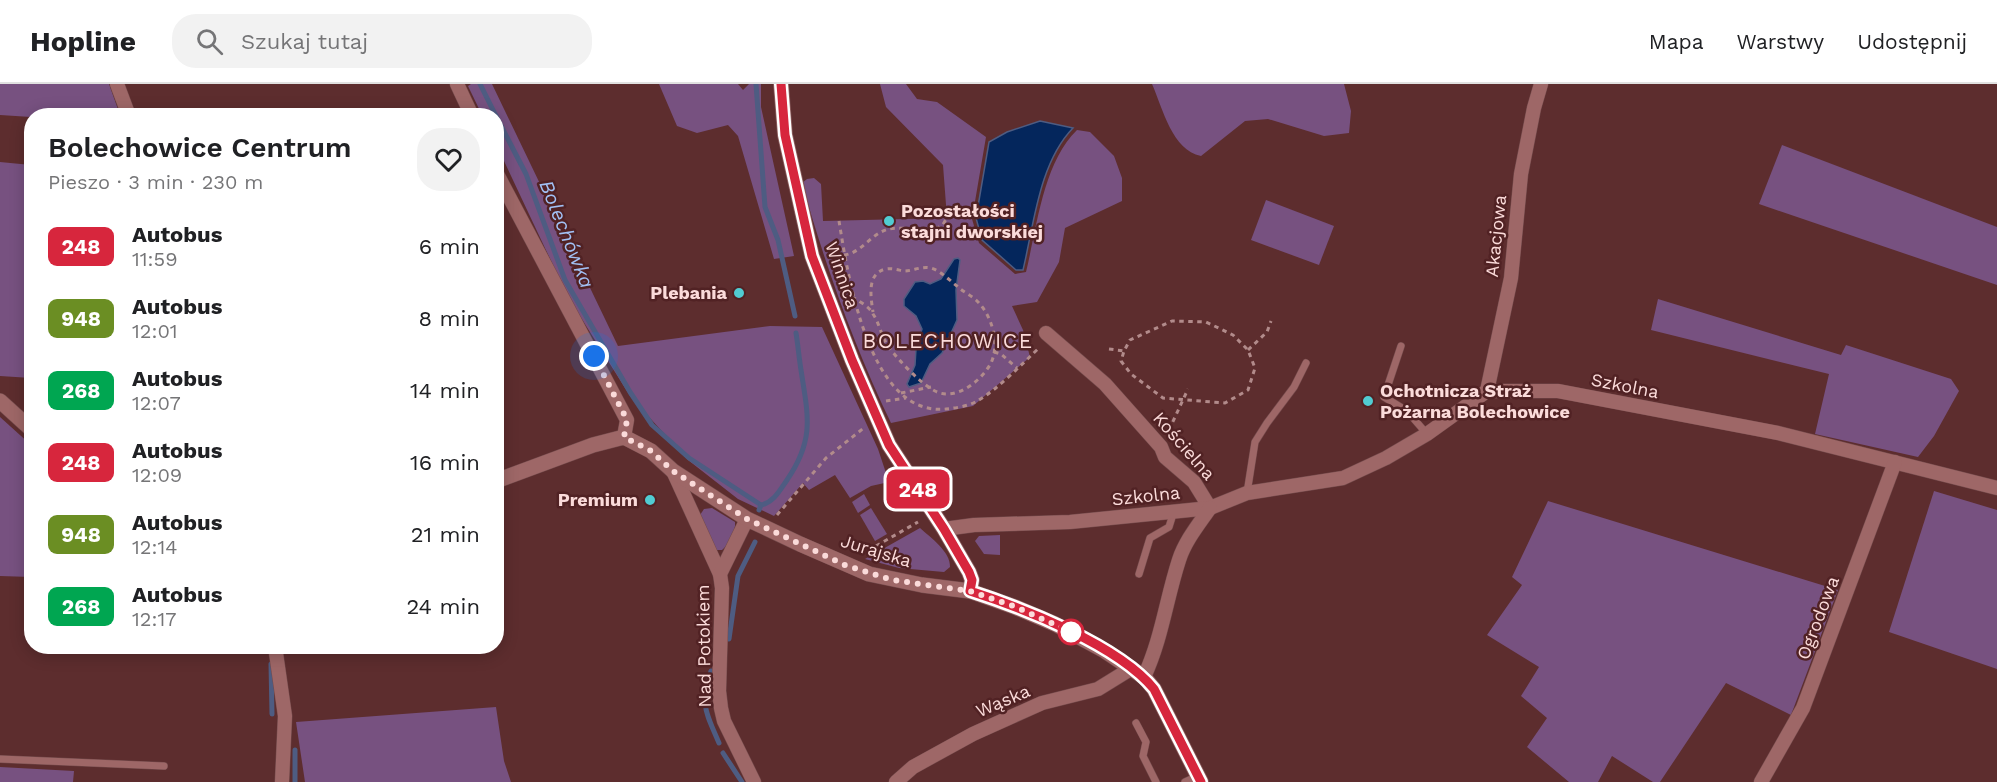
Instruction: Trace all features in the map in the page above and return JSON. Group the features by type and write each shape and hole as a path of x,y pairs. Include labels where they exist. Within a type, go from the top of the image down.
{"street":[{"path":"117,84 126,108"},
{"path":"457,84 468,108"},
{"name":"Winnica","path":"781,84 785,135 812,256 879,425 889,445 944,529 970,575 970,591"},
{"name":"Akacjowa","path":"1487,391 1511,278 1521,174 1541,84"},
{"path":"504,187 627,420 624,437 593,445 504,478"},
{"name":"Kościelna","path":"1048,335 1105,384 1161,447 1165,457 1194,482 1210,508 1189,539 1180,558 1159,640 1138,672"},
{"name":"Szkolna","path":"944,529 974,525 1070,522 1210,508 1247,493 1343,478 1386,458 1427,434 1487,391 1558,391 1778,433 1997,488"},
{"path":"0,401 24,423"},
{"name":"Jurajska","path":"624,437 651,451 673,471 747,519 845,565 902,582 970,591 1016,607 1055,624 1138,672 1154,689 1195,780"},
{"name":"Ogrodowa","path":"1761,782 1803,708 1895,462"},
{"name":"Nad Potokiem","path":"673,471 720,574 722,588 719,691 721,708 731,736 754,782"},
{"name":"Nad Potokiem","path":"720,574 747,519"},
{"path":"276,654 285,716 282,782"},
{"name":"Wąska","path":"896,782 913,767 973,734 1042,704 1098,689 1138,672"}],"lane":[{"path":"1401,346 1384,397 1407,411 1427,434"},
{"path":"1247,493 1255,442 1266,423 1294,387 1306,363"},
{"path":"1139,574 1150,538 1169,527 1174,511"},
{"path":"1136,723 1146,742 1143,756 1156,782"},
{"path":"0,759 164,766"}],"path":[{"path":"844,255 852,254 866,242 889,229 933,229 941,226 947,218"},
{"path":"839,221 852,297 870,345 882,370 901,393 921,407 934,410 954,408 977,401 1017,368 1048,335"},
{"path":"927,267 943,274 977,301 984,311 995,342 994,352 984,373 963,390 944,394 931,387 922,381 889,347 879,330 870,294 872,281 886,269 906,271 927,267"},
{"path":"852,297 873,312"},
{"path":"1172,321 1206,322 1233,335 1248,350 1255,368 1248,390 1225,403 1163,398 1131,374 1121,361 1130,340 1172,321"},
{"path":"1248,350 1266,332 1271,321"},
{"path":"1109,349 1124,351"},
{"path":"994,352 1002,354 1017,368"},
{"path":"901,393 931,387"},
{"path":"1169,430 1188,388"},
{"path":"774,519 826,458 869,423"},
{"path":"876,546 918,522"}],"shaded area":[{"path":"0,84 109,84 118,108 24,108 24,117 0,115"},
{"path":"492,84 504,108 479,108 468,86"},
{"path":"659,84 738,84 743,90 749,84 761,84 761,107 794,256 774,259 738,136 728,125 697,133 677,126"},
{"path":"880,84 906,84 917,99 937,102 986,137 972,219 979,243 1015,274 1026,272 1049,178 1065,144 1077,130 1090,132 1114,156 1122,178 1122,201 1065,228 1059,262 1037,302 1012,306 1023,330 1030,357 973,406 891,423 841,305 802,183 814,178 821,184 823,221 947,218 943,165 886,107"},
{"path":"1152,84 1344,84 1351,111 1349,133 1324,136 1268,119 1245,121 1201,156 1183,146 1176,137"},
{"path":"504,109 618,346 770,326 822,327 878,449 889,482 871,486 850,498 835,475 809,490 803,483 774,516 738,499 688,460 630,396 568,297 504,161"},
{"path":"1782,145 1997,227 1997,285 1759,204"},
{"path":"0,162 24,164 24,378 0,376"},
{"path":"1266,200 1334,226 1319,265 1251,240"},
{"path":"1658,299 1841,355 1846,345 1951,379 1959,391 1934,436 1918,457 1815,434 1829,374 1651,330"},
{"path":"0,417 24,439 24,577 0,576"},
{"path":"1934,491 1997,510 1997,669 1889,632"},
{"path":"864,494 870,505 858,513 852,502"},
{"path":"1548,501 1838,590 1791,715 1726,683 1660,782 1653,782 1612,756 1598,782 1569,782 1527,747 1547,718 1521,696 1539,667 1487,635 1522,585 1512,577"},
{"path":"712,508 735,522 732,538 722,550 715,550 700,515 704,509"},
{"path":"871,508 887,534 875,541 860,515"},
{"path":"920,528 939,545 947,556 950,567 944,572 899,568 865,559"},
{"path":"1000,535 1000,555 984,554 975,541 979,536"},
{"path":"496,707 504,761 511,782 305,782 296,722"},
{"path":"0,767 74,771 73,782 0,782"}],"water":[{"path":"1040,121 1073,128 1052,158 1039,195 1023,270 1016,270 982,240 976,218 989,142 1007,132"},
{"path":"954,259 960,260 956,290 957,320 942,353 930,364 921,383 909,387 907,384 915,365 916,349 922,329 916,316 904,306 904,299 915,282 923,281 930,284 941,279"}],"waterway":[{"name":"Bolechówka","path":"480,84 492,108"},
{"path":"756,84 765,207 778,240 795,316"},
{"name":"Bolechówka","path":"504,131 526,174 565,280 630,392 652,425 689,458 761,505 759,510"},
{"path":"761,505 773,498 782,488 796,465 806,439 806,401 796,333"},
{"name":"Bolechówka","path":"729,639 738,576 755,542"},
{"path":"271,664 272,714"},
{"name":"Bolechówka","path":"711,671 705,700 710,722 719,743"},
{"path":"295,750 295,782"},
{"name":"Bolechówka","path":"723,753 742,782"}],"bus line":[{"name":"248","path":"781,84 785,135 812,256 879,425 889,445 969,572 972,580 970,591 1055,624 1105,651 1144,677 1154,689 1201,782"}],"place":[{"name":"Pozostałości stajni dworskiej","path":"889,221"},
{"name":"Plebania","path":"739,293"},
{"name":"Ochotnicza Straż Pożarna Bolechowice","path":"1368,401"},
{"name":"Premium","path":"650,500"}],"district":[{"name":"BOLECHOWICE","path":"948,341"}],"route":[{"path":"594,356 627,420 624,437 651,451 673,471 747,519 869,574 892,580 970,591 1016,607 1071,632"}]}
